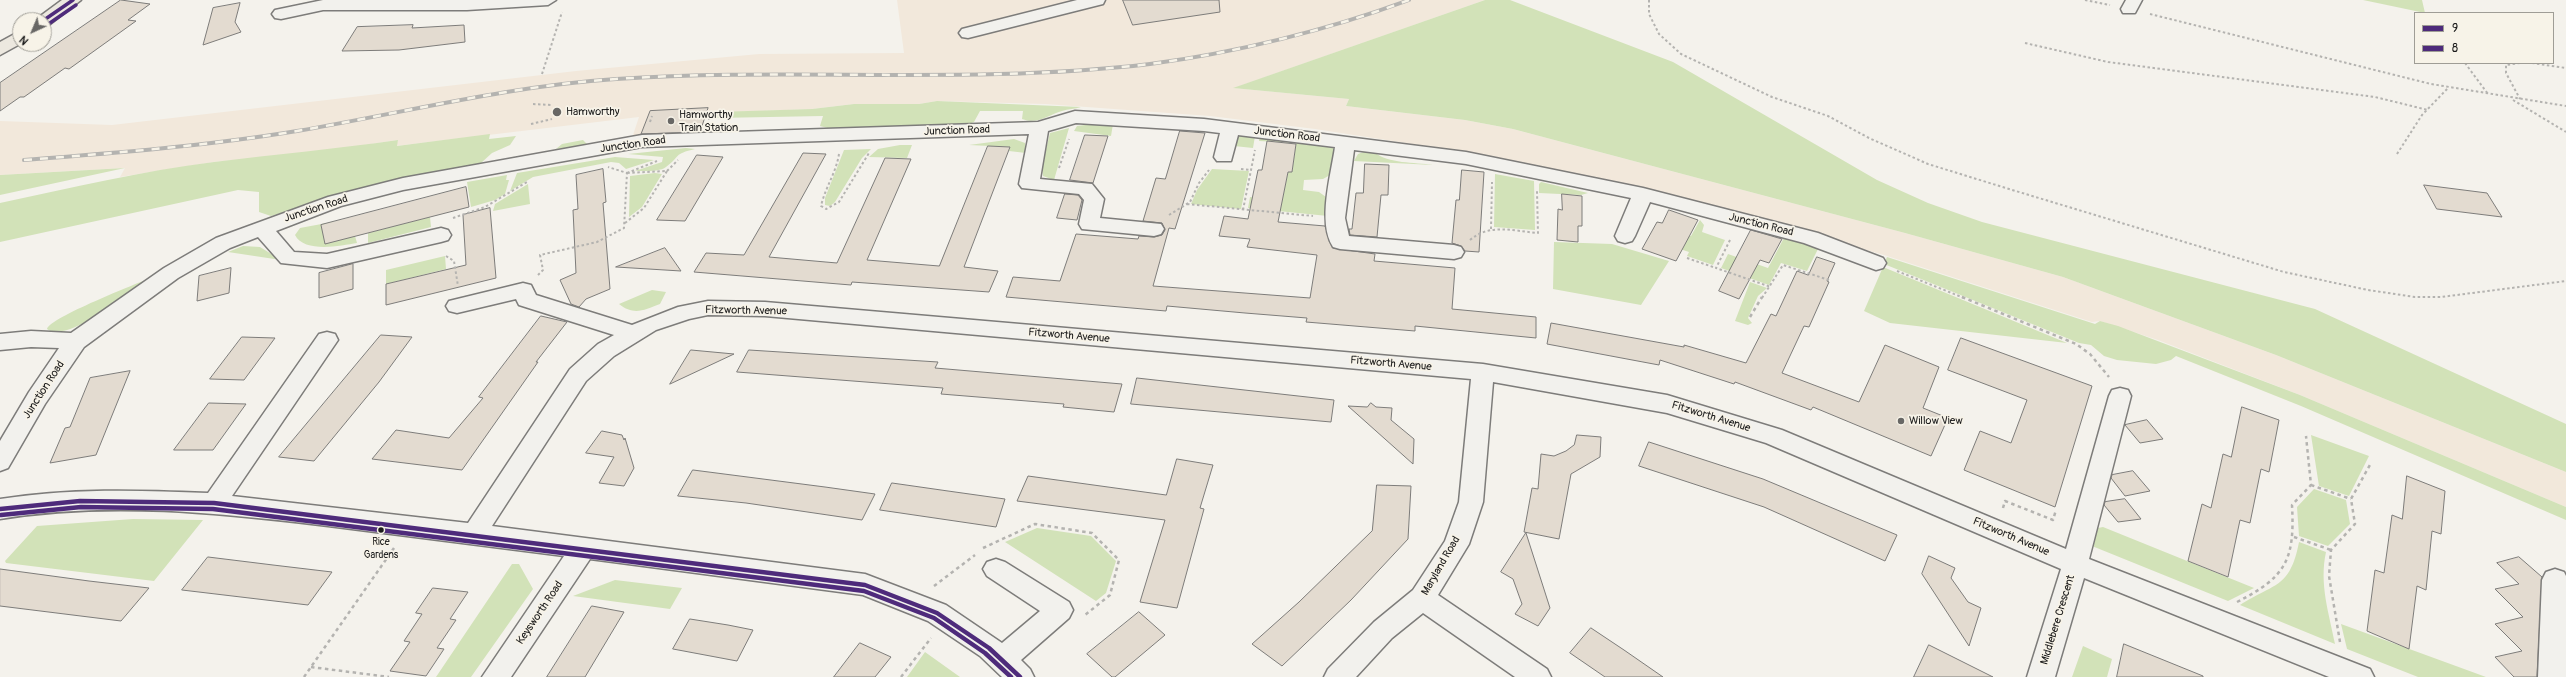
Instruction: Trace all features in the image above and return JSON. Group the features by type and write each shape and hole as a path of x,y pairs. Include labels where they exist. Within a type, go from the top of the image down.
{"main road":[{"path":"52,14 73,0"},
{"path":"0,50 12,42"}],"street":[{"path":"281,14 333,2 468,2 548,0"},
{"path":"968,33 1097,0"},
{"name":"Junction Road","path":"0,462 37,398 76,341 114,311 188,263 222,244 261,227 335,201 403,184 642,141 1039,128 1075,117 1230,128 1466,158 1643,194 1811,238 1876,263"},
{"path":"1039,128 1034,166 1029,184 1085,188 1091,193 1094,199 1089,224 1154,229"},
{"path":"1224,157 1230,128"},
{"path":"1345,142 1335,218 1340,242 1454,252"},
{"path":"1625,236 1643,194"},
{"path":"261,227 288,258 327,261 441,235"},
{"path":"457,306 523,290 527,300 634,332"},
{"name":"Fitzworth Avenue","path":"474,534 578,375 606,350 634,332 668,317 686,312 708,308 765,310 1483,372 1667,404 1774,436 2075,564 2353,674"},
{"path":"0,342 31,339 76,341"},
{"path":"214,502 327,340"},
{"name":"Maryland Road","path":"1338,677 1383,630 1422,598 1456,544 1471,502 1483,372"},
{"name":"Middlebere Crescent","path":"2041,677 2075,564 2120,396"},
{"path":"0,508 44,502 131,499 214,502 865,585 937,613 1002,660 1020,677"},
{"name":"Keysworth Road","path":"496,677 584,549"},
{"path":"996,570 1060,610 1002,660"},
{"path":"2552,677 2556,580"},
{"path":"1422,598 1537,677"}],"path":[{"path":"1649,0 1649,14 1659,34 1681,54 1772,97 1828,116 1869,138 1928,164 2009,189 2284,272 2368,290 2415,297 2441,297 2566,281"},
{"path":"2085,0 2132,5 2448,87 2511,99 2566,106"},
{"path":"542,74 564,7"},
{"path":"2025,43 2108,62 2219,78 2375,97 2428,110"},
{"path":"2466,64 2469,71 2488,94"},
{"path":"2513,64 2506,65 2506,74 2520,100"},
{"path":"2539,64 2566,68"},
{"path":"2397,154 2428,110 2448,87"},
{"path":"2511,99 2566,132"},
{"path":"533,104 552,104"},
{"path":"531,124 552,119"},
{"path":"1053,186 1069,137"},
{"path":"1243,210 1255,148"},
{"path":"838,150 839,156 835,169 820,206 826,209 839,202 867,154 873,151"},
{"path":"1154,229 1174,210 1190,202 1198,183 1211,167 1224,157"},
{"path":"523,290 543,270 540,254 619,234 625,223 644,208 668,171 627,173 604,166"},
{"path":"625,223 627,173"},
{"path":"1491,229 1492,178"},
{"path":"498,200 532,179"},
{"path":"508,194 509,188"},
{"path":"1454,252 1481,231 1491,229 1538,233 1537,188"},
{"path":"1186,204 1335,218"},
{"path":"1716,268 1730,240"},
{"path":"1687,258 1771,287"},
{"path":"1876,263 2076,344 2099,363 2120,396"},
{"path":"1750,317 1760,297 1771,287 1783,265 1829,280"},
{"path":"2208,616 2246,598 2279,576 2290,557 2294,537 2292,505 2311,485 2306,436"},
{"path":"2353,674 2329,576 2331,550 2355,524 2351,499 2371,463"},
{"path":"2311,485 2351,499"},
{"path":"304,677 409,526"},
{"path":"2294,537 2331,550"},
{"path":"901,677 920,650 948,620"},
{"path":"311,666 389,677"}],"shaded area":[{"path":"897,0 1485,0 1234,88 1349,99 1346,106 1465,120 1513,129 1905,233 2063,277 2276,355 2566,472 2566,507 2300,395 2158,340 2100,321 2092,322 1884,255 1666,194 1438,148 1315,129 1210,116 1045,104 937,101 919,104 854,104 812,109 707,113 703,125 669,127 667,134 633,135 639,117 396,146 398,140 312,153 214,162 120,177 125,168 0,175 0,121 112,125 576,71 759,54 904,53"}],"green space":[{"path":"1485,0 1510,0 1673,62 1877,180 1928,203 1982,222 2315,309 2566,424 2566,472 2276,355 2063,277 1905,233 1513,129 1465,120 1346,106 1349,99 1233,88"},
{"path":"2363,0 2422,0 2425,12"},
{"path":"937,101 1081,107 1064,110 1043,119 1033,121 1022,119 1023,111 980,111 974,122 964,126 831,129 820,126 823,116 715,118 716,112 812,109 854,104 919,104"},
{"path":"1113,124 1111,136 1074,131 1077,126"},
{"path":"1069,128 1054,180 1043,176 1042,166 1050,133"},
{"path":"490,134 489,139 516,136 510,145 492,153 481,163 396,179 271,216 259,212 259,192 238,190 0,242 0,203 107,180 187,166 398,140 397,146"},
{"path":"1241,134 1255,136 1253,148 1234,146 1236,137"},
{"path":"1260,136 1333,146 1336,152 1330,175 1323,179 1304,180 1303,190 1319,192 1326,197 1328,216 1248,208 1250,197 1282,200 1288,172 1292,172 1296,143 1259,141"},
{"path":"1014,139 1025,143 1026,153 1009,151 1010,147 969,145"},
{"path":"583,140 588,145 556,149 562,144"},
{"path":"900,145 912,145 907,158 869,157 878,149"},
{"path":"686,148 695,149 680,154 663,169 647,171 635,171 662,162 663,157 628,154"},
{"path":"871,149 862,158 835,202 830,206 825,205 825,198 844,150"},
{"path":"1366,151 1374,152 1394,161 1433,165 1354,161 1358,154"},
{"path":"615,157 654,160 626,169 619,163 611,162 533,177 510,191 517,173"},
{"path":"125,168 0,195 0,175"},
{"path":"1212,169 1249,171 1241,209 1191,204 1197,190"},
{"path":"655,173 662,174 642,207 629,217 630,176"},
{"path":"1495,174 1534,181 1535,230 1494,227"},
{"path":"507,175 506,180 509,180 505,194 495,200 471,207 467,182"},
{"path":"1541,182 1588,193 1581,195 1539,193 1539,184"},
{"path":"528,184 530,204 493,211 495,204"},
{"path":"430,217 431,227 368,243 368,233"},
{"path":"343,220 355,236 357,243 332,247 314,246 300,241 295,235 300,228"},
{"path":"1700,220 1704,225 1702,232 1725,240 1713,265 1687,256 1689,252 1680,249 1687,235 1691,236"},
{"path":"1785,236 1819,247 1807,271 1781,263 1769,285 1721,268 1728,254 1768,268"},
{"path":"1554,242 1612,244 1669,261 1641,305 1553,289"},
{"path":"243,246 260,247 281,260 228,252"},
{"path":"445,256 446,269 386,284 386,270"},
{"path":"1887,257 2095,324 2100,321 2118,326 2300,395 2566,507 2566,520 2301,406 2176,356 2171,360 2156,364 2117,360 2104,356 2091,345 2079,343 1884,264"},
{"path":"1883,267 2067,343 1890,323 1864,311"},
{"path":"153,277 101,314 84,323 56,332 47,329 52,324 78,309"},
{"path":"1750,282 1767,288 1758,296 1748,318 1752,323 1748,325 1735,321"},
{"path":"652,290 666,292 660,304 644,310 634,311 624,308 619,304"},
{"path":"2311,435 2369,456 2349,496 2319,486"},
{"path":"2314,489 2346,500 2350,524 2328,546 2299,536 2297,507"},
{"path":"133,519 203,520 154,581 6,563 5,561 37,526"},
{"path":"2103,527 2254,588 2228,601 2092,546 2093,529"},
{"path":"1037,528 1091,536 1116,561 1106,593 1096,601 1005,542"},
{"path":"2299,542 2326,552 2324,564 2324,587 2335,644 2240,605 2271,588 2285,577 2291,569"},
{"path":"512,564 519,564 533,589 471,677 436,677"},
{"path":"615,580 682,588 670,609 573,596"},
{"path":"2341,624 2486,677 2418,677 2347,649"},
{"path":"2083,646 2112,659 2107,677 2072,677"},
{"path":"925,652 960,677 907,677"}],"building":[{"path":"121,0 150,4 128,20 136,21 69,69 65,68 24,97 20,97 0,111 0,83 45,52 52,52 52,47"},
{"path":"1123,0 1219,0 1220,12 1133,25"},
{"path":"240,3 235,22 241,32 203,45 213,8"},
{"path":"413,25 412,28 464,25 465,42 399,50 342,51 357,27"},
{"name":"Hamworthy Train Station","path":"708,108 700,132 641,134 650,111"},
{"path":"1180,131 1205,133 1175,229 1169,228 1153,286 1310,298 1317,255 1247,247 1250,239 1219,236 1224,216 1248,219 1258,170 1262,170 1267,141 1296,144 1292,172 1288,172 1278,222 1325,226 1333,248 1375,254 1374,261 1455,268 1452,309 1536,317 1536,338 1415,326 1415,331 1306,322 1307,318 1167,306 1166,311 1006,297 1013,277 1060,281 1076,234 1138,239 1139,236 1154,237 1162,235 1165,230 1162,223 1143,221 1156,178 1165,179"},
{"path":"1085,135 1108,136 1093,183 1070,180"},
{"path":"988,146 1010,147 964,267 998,271 989,292 852,282 851,285 694,272 706,253 744,255 803,153 826,154 769,257 837,263 885,158 911,159 867,260 939,266"},
{"path":"697,155 723,157 685,221 657,220"},
{"path":"1365,164 1389,165 1388,195 1381,195 1377,237 1350,235 1349,229 1352,229 1356,193 1363,193"},
{"path":"603,169 606,202 603,203 610,289 586,299 579,307 571,304 560,280 576,273 573,210 578,209 576,175"},
{"path":"1462,170 1484,172 1479,252 1465,251 1461,246 1452,243 1456,200 1459,200"},
{"path":"2424,185 2487,193 2502,217 2437,209"},
{"path":"466,187 469,207 325,244 321,225"},
{"path":"1065,194 1078,195 1082,200 1077,220 1057,218"},
{"path":"1562,194 1582,196 1582,226 1578,226 1578,242 1557,240 1558,209 1562,210"},
{"path":"490,208 496,278 386,305 386,284 466,265 463,215"},
{"path":"1669,210 1698,220 1676,261 1642,249 1657,222 1662,223"},
{"path":"1751,230 1782,239 1769,263 1760,260 1739,299 1719,291"},
{"path":"665,248 681,271 616,267"},
{"path":"1817,257 1835,263 1827,281 1829,282 1809,327 1804,326 1782,373 1859,402 1885,345 1939,367 1923,408 1948,418 1931,456 1813,407 1811,410 1735,382 1734,384 1660,360 1659,365 1547,344 1551,323 1684,347 1684,345 1746,363 1771,314 1776,316 1797,271 1808,275"},
{"path":"353,264 353,289 319,298 319,273"},
{"path":"231,268 229,293 197,301 199,276"},
{"path":"541,316 567,322 536,362 538,362 462,470 372,459 396,430 449,438 483,398 479,397"},
{"path":"381,335 412,337 379,382 314,461 279,457"},
{"path":"242,337 275,338 244,380 210,379"},
{"path":"1961,338 2092,386 2055,507 1964,470 1980,431 2011,443 2027,400 1948,370"},
{"path":"691,350 734,354 670,384"},
{"path":"749,350 938,362 935,368 1122,384 1114,412 1063,407 1064,404 941,394 943,388 737,372"},
{"path":"130,371 96,455 50,463 65,428 70,427 90,378"},
{"path":"1137,378 1334,400 1331,422 1131,404"},
{"path":"209,403 246,404 213,450 174,450"},
{"path":"1371,403 1376,407 1392,408 1391,420 1414,439 1413,464 1348,406 1367,407"},
{"path":"2242,407 2279,420 2269,472 2261,469 2250,523 2240,520 2228,577 2188,561 2202,504 2211,508 2223,454 2231,457"},
{"path":"2147,420 2163,439 2140,443 2125,425"},
{"path":"602,431 622,435 624,440 625,438 634,468 624,486 599,483 614,457 586,453"},
{"path":"1577,435 1601,437 1600,457 1571,474 1559,539 1524,532 1532,488 1538,489 1541,454 1554,456 1566,451 1574,445"},
{"path":"1649,442 1763,479 1897,535 1885,561 1764,507 1639,466"},
{"path":"1177,459 1213,465 1200,508 1204,509 1177,608 1140,602 1165,520 1017,501 1028,476 1166,495"},
{"path":"693,470 875,494 862,520 746,503 678,496"},
{"path":"2133,471 2150,491 2125,496 2111,478 2112,475"},
{"path":"2407,476 2445,491 2441,534 2432,531 2426,590 2417,586 2409,649 2367,631 2375,570 2384,573 2392,515 2402,519"},
{"path":"892,483 1005,499 996,527 880,510"},
{"path":"1377,485 1411,486 1408,539 1351,600 1282,666 1252,644 1299,602 1372,531"},
{"path":"2125,499 2141,519 2118,522 2104,505 2105,502"},
{"path":"1526,533 1550,608 1538,626 1515,614 1522,604 1513,579 1501,572"},
{"path":"1929,556 1955,568 1951,578 1968,602 1981,608 1969,646 1922,574"},
{"path":"208,557 332,572 308,605 182,590"},
{"path":"2519,557 2542,577 2537,677 2514,677 2495,657 2522,651 2495,624 2523,617 2495,589 2519,584 2497,563"},
{"path":"0,569 149,588 121,621 0,606"},
{"path":"433,588 468,592 450,619 456,620 437,648 444,649 426,676 390,671 410,642 404,641 422,614 416,613"},
{"path":"592,606 624,612 585,677 547,677"},
{"path":"1139,612 1165,635 1115,677 1112,677 1087,654"},
{"path":"690,619 753,630 737,661 673,649"},
{"path":"1591,628 1663,677 1605,677 1570,653"},
{"path":"860,643 891,657 875,677 834,677"},
{"path":"2124,644 2203,676 2203,677 2117,677"},
{"path":"1929,645 1993,677 1914,677"}],"railway":[{"path":"24,160 92,155 229,141 337,124 496,94 616,79 749,75 1017,74 1150,64 1215,54 1314,31 1409,0"}],"transit line":[{"name":"9","path":"52,14 73,0"},
{"name":"8","path":"52,22 76,5"},
{"name":"9","path":"0,509 27,505 80,501 214,503 865,585 937,613 989,648 1020,677"},
{"name":"8","path":"1,515 28,511 81,507 213,509 864,591 934,618 985,653 1011,677"}],"place":[{"name":"Hamworthy","path":"557,112"},
{"name":"Hamworthy Train Station","path":"671,121"},
{"name":"Willow View","path":"1901,421"},
{"name":"Rice Gardens","path":"381,530"}]}
